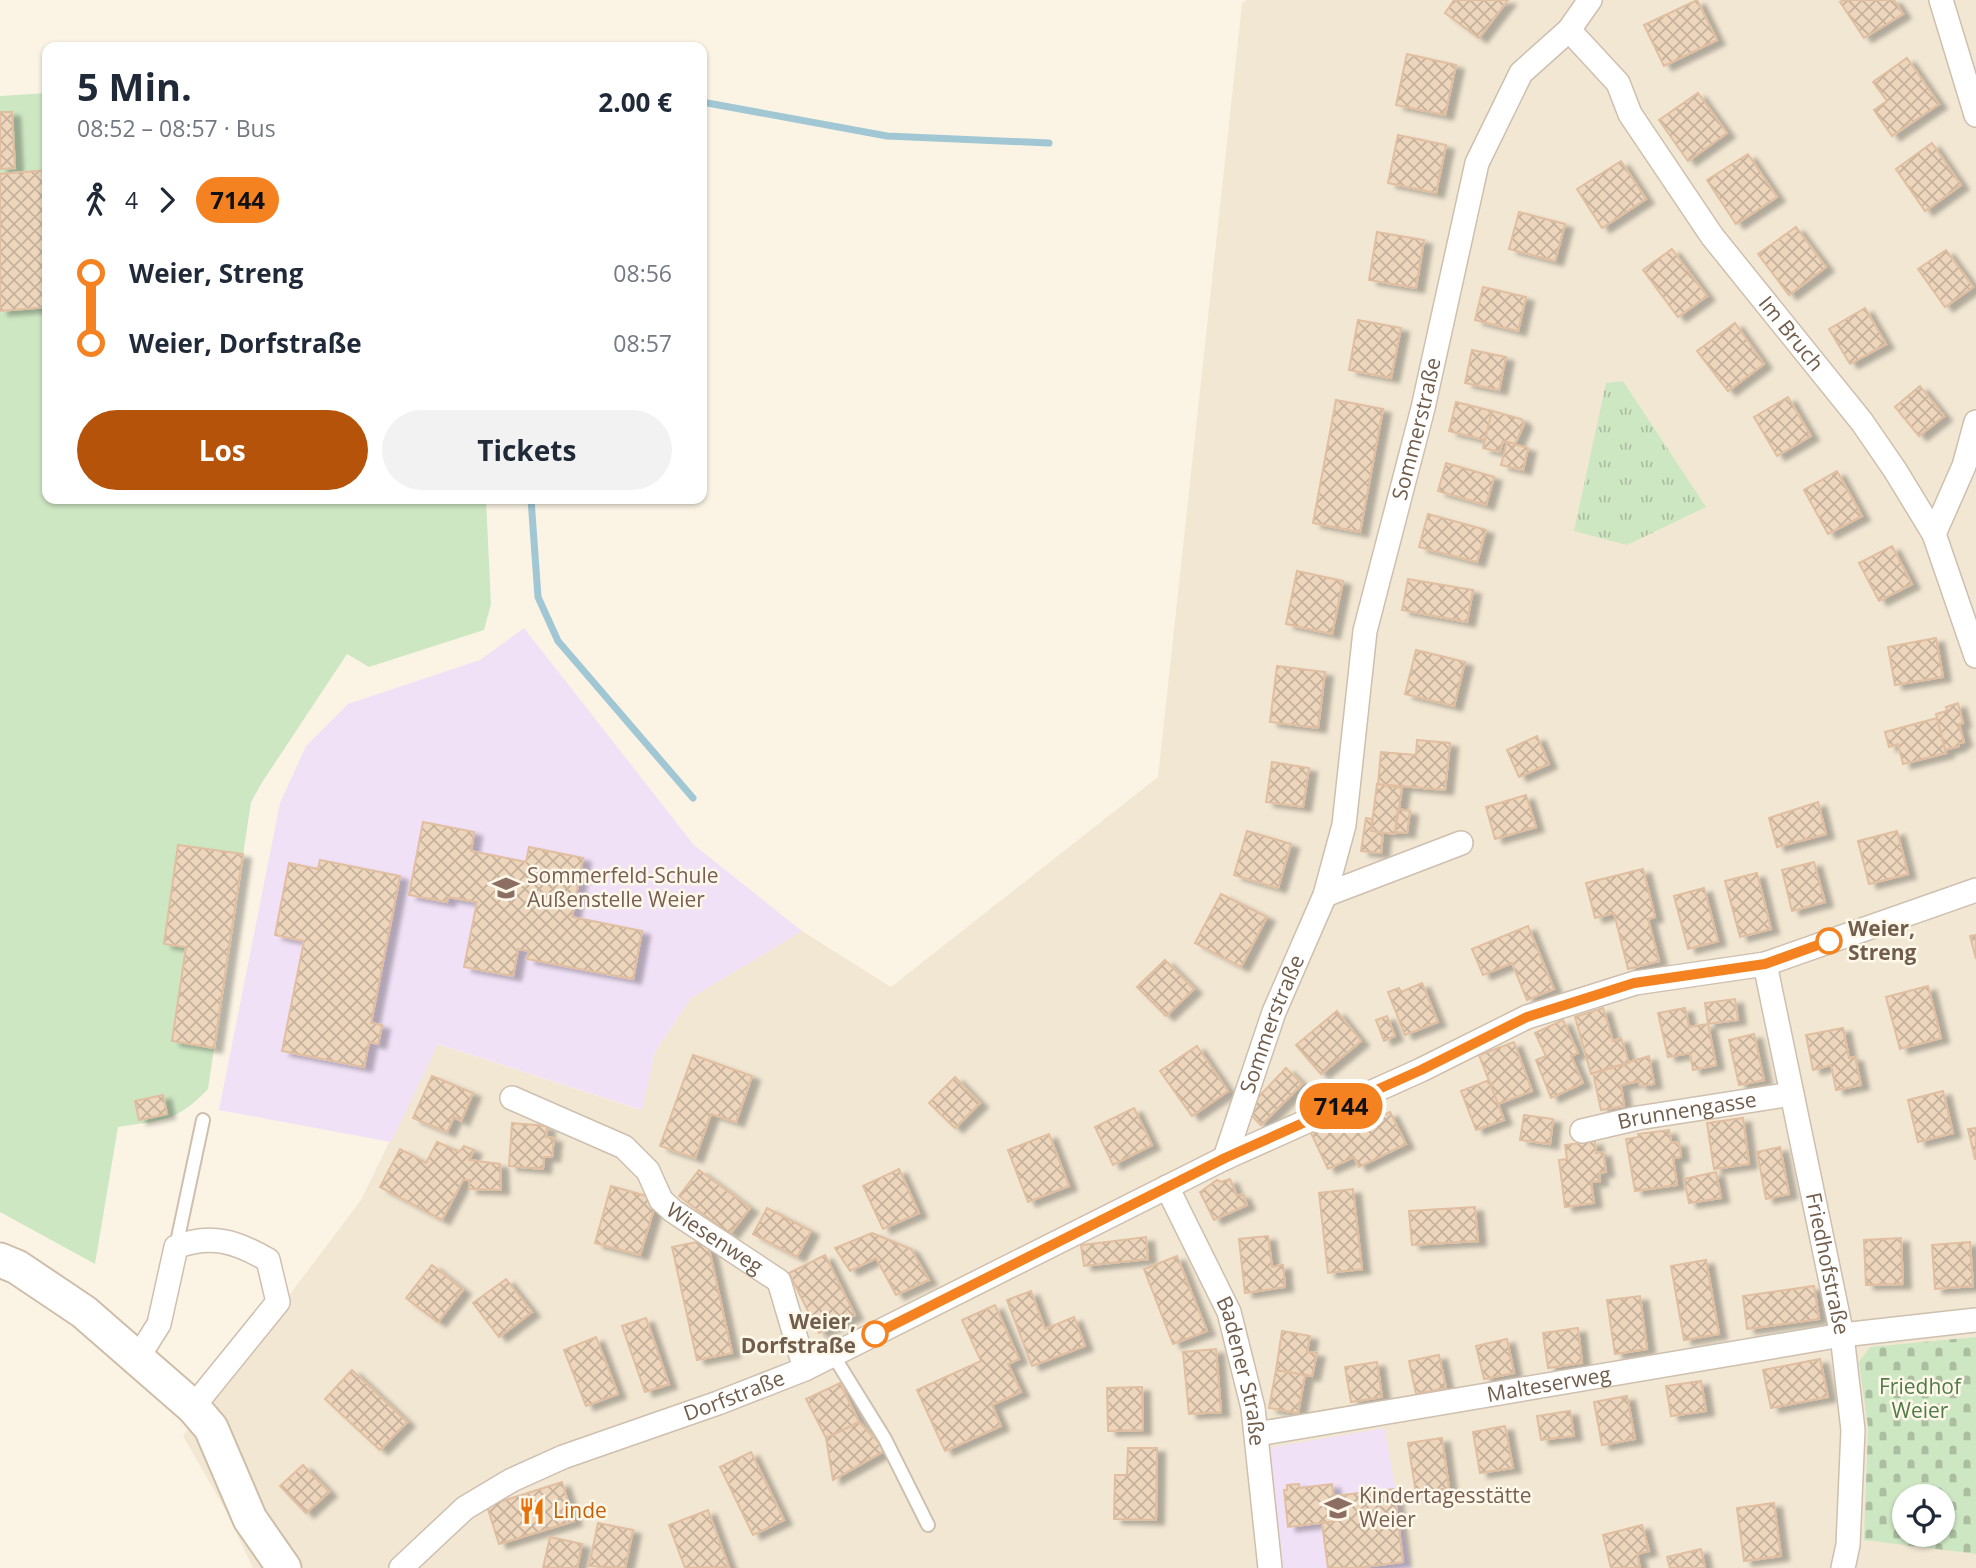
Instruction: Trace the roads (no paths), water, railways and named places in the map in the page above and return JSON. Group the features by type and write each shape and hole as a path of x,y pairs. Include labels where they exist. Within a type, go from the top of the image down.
{"street":[{"name":"Sommerstraße","path":"1225,1158 1274,1012 1325,895 1344,825 1365,631 1423,408 1477,163 1521,73 1569,30 1590,0"},
{"path":"1941,0 1976,115"},
{"name":"Im Bruch","path":"1569,30 1618,83 1630,114 1712,236 1862,422 1895,470 1934,534 1976,656"},
{"path":"1934,534 1964,466 1976,422"},
{"path":"1325,895 1461,843"},
{"name":"Dorfstraße","path":"401,1568 465,1508 512,1480 563,1457 718,1404 805,1369 1225,1158 1421,1070 1527,1017 1634,983 1765,964 1976,890"},
{"name":"Friedhofstraße","path":"1765,964 1842,1335 1853,1430 1848,1545 1843,1568"},
{"name":"Brunnengasse","path":"1582,1130 1638,1118 1792,1094"},
{"name":"Wiesenweg","path":"512,1098 624,1147 648,1171 661,1200 779,1281 805,1369"},
{"name":"Badener Straße","path":"1167,1187 1229,1312 1253,1408 1270,1568"},
{"path":"137,1359 159,1324 176,1247 210,1240 242,1245 268,1260 278,1302 193,1407"},
{"path":"0,1260 18,1267 84,1312 193,1407 211,1429 250,1519 284,1568"},
{"name":"Malteserweg","path":"1257,1434 1842,1335 1976,1320"}],"lane":[{"path":"176,1247 203,1120"},
{"path":"834,1355 885,1439 928,1525"}],"waterway":[{"path":"707,103 887,136 1049,143"},
{"path":"531,504 538,597 558,641 693,798"}],"place":[{"name":"Sommerfeld-Schule Außenstelle Weier","path":"506,888"},
{"name":"Weier, Streng","path":"1829,941"},
{"name":"Weier, Dorfstraße","path":"875,1334"},
{"name":"Kindertagesstätte Weier","path":"1338,1508"},
{"name":"Linde","path":"532,1511"}],"park label":[{"name":"Friedhof Weier","path":"1920,1399"}]}
